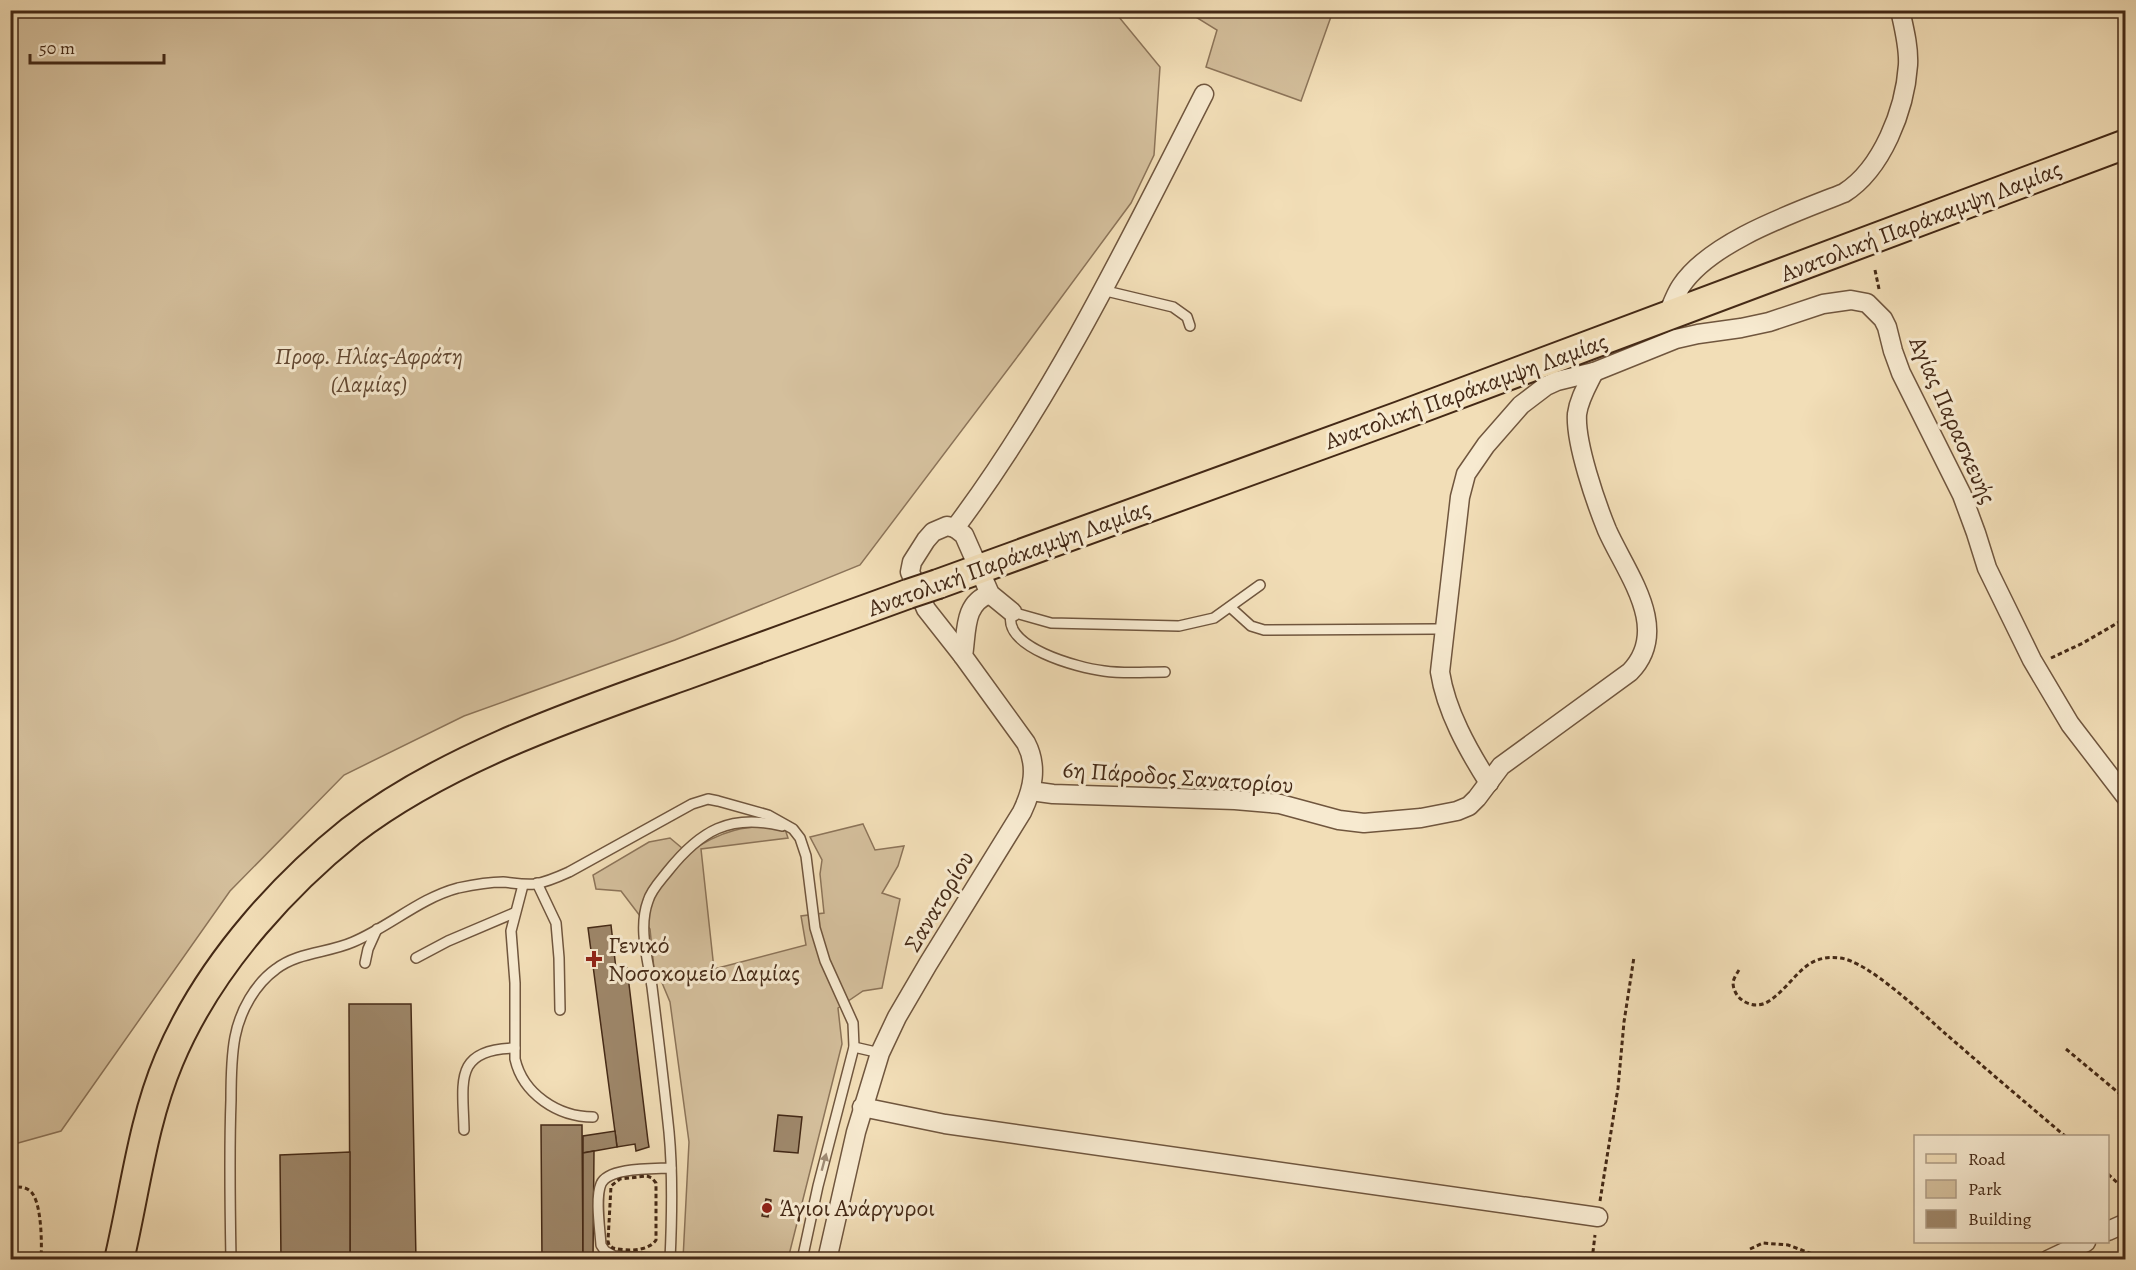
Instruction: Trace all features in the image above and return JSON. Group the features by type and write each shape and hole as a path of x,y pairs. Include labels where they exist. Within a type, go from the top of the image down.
{"main road":[{"name":"Ανατολική Παράκαμψη Λαμίας","path":"124,1251 132,1193 157,1095 169,1060 196,1005 243,938 302,874 353,830 435,778 520,739 637,692 938,584 985,582 1389,421 1596,362 1667,316 2126,144"}],"street":[{"path":"1667,316 1680,287 1704,263 1759,228 1844,193 1856,186 1876,164 1897,113 1905,84 1907,52 1900,10"},
{"path":"1012,612 985,582 964,535 955,528 991,479 1029,420 1162,180 1204,94"},
{"name":"Αγίας Παρασκευής","path":"1596,362 1698,334 1769,322 1823,304 1851,300 1867,303 1879,314 1887,327 1901,373 1962,495 1987,568 2032,660 2070,724 2126,797"},
{"path":"1489,783 1461,733 1444,692 1440,672 1463,483 1466,474 1486,445 1528,399 1557,381 1596,362"},
{"name":"6η Πάροδος Σανατορίου","path":"1031,791 1053,794 1236,800 1280,804 1340,820 1364,823 1457,812 1474,802 1501,766 1630,672 1640,662 1645,650 1644,606 1601,515 1587,470 1577,425 1581,396 1596,362"},
{"name":"Σανατορίου","path":"827,1260 862,1107 880,1053 902,1009 1022,812 1031,791 1034,766 1032,754 1026,743 926,609 910,572 916,554 933,532 947,526 955,528"},
{"path":"963,656 972,605 979,598 985,582"},
{"path":"862,1107 945,1124 1598,1217"},
{"path":"2109,1231 2126,1223"},
{"path":"2048,1260 2084,1243"}],"lane":[{"path":"1101,290 1173,307 1187,317 1190,326"},
{"path":"1165,672 1114,672 1093,669 1036,650 1013,632 1010,622 1012,612 1051,623 1179,626 1214,618 1260,585"},
{"path":"1230,607 1251,626 1264,630 1436,629"},
{"path":"231,1260 232,1058 241,1016 253,993 265,978 279,967 300,957 354,942 425,902 456,889 505,882 523,885 537,883 569,872 700,800 718,801 768,815 794,829 800,838 806,856 814,928 825,961 853,1023 854,1047 818,1186 802,1260"},
{"path":"671,1168 611,1174 602,1181 599,1191 601,1245 605,1251 614,1256 670,1259 671,1168 655,1010 645,941 648,901 680,855 701,836 724,825 774,824 794,829"},
{"path":"537,883 556,923 560,1010"},
{"path":"523,885 514,913 511,940 515,983 517,1068 522,1078 539,1097 563,1112 582,1117 593,1117"},
{"path":"416,958 448,941 514,913"},
{"path":"365,963 368,948 377,929"},
{"path":"854,1047 880,1053"},
{"path":"464,1130 463,1080 467,1067 480,1053 498,1048 515,1048"}],"path":[{"path":"2032,660 2048,659 2065,652 2126,618"},
{"path":"1592,1260 1618,1088 1624,1022 1634,957"},
{"path":"1739,970 1733,981 1736,994 1748,1004 1759,1005 1769,1001 1811,962 1825,957 1843,958 1856,963 1906,1000 2063,1135"},
{"path":"2066,1049 2126,1099"},
{"path":"2109,1175 2126,1191"},
{"path":"650,1176 656,1184 657,1232 654,1243 645,1249 618,1249 609,1245 609,1191 611,1186 620,1179 650,1176"},
{"path":"10,1187 20,1186 30,1190 35,1196 39,1212 41,1260"},
{"path":"1750,1249 1763,1243 1788,1245 1829,1260"}],"green space":[{"name":"Προφ. Ηλίας-Αφράτη (Λαμίας)","path":"11,10 1114,11 1160,67 1154,155 1131,203 860,565 675,640 464,716 344,775 230,891 61,1131 11,1145"},
{"path":"1186,11 1333,11 1301,101 1206,67 1217,30"},
{"path":"863,824 875,850 904,846 898,866 882,893 900,899 882,988 863,991 838,1008 842,1044 788,1259 683,1259 689,1142 670,1002 654,969 650,929 621,891 596,889 593,875 649,842 670,838 688,853 711,839 734,830 758,827 785,829 788,838 701,849 714,969 806,945 801,916 824,913 820,874 822,860 810,837"}],"building":[{"path":"611,925 616,969 627,968 649,1147 636,1151 635,1144 617,1147 588,928"},
{"path":"349,1004 411,1004 416,1260 350,1260"},
{"path":"778,1115 802,1117 798,1153 774,1151"},
{"path":"541,1125 582,1125 583,1260 542,1260"},
{"path":"615,1131 617,1147 583,1153 583,1136"},
{"path":"594,1151 593,1260 583,1260 583,1153"},
{"path":"350,1152 350,1260 281,1260 280,1155"},
{"name":"Άγιοι Ανάργυροι","path":"766,1199 771,1200 768,1217 762,1216"}],"place":[{"name":"Γενικό Νοσοκομείο Λαμίας","path":"594,959"},
{"name":"Άγιοι Ανάργυροι","path":"767,1208"}]}
